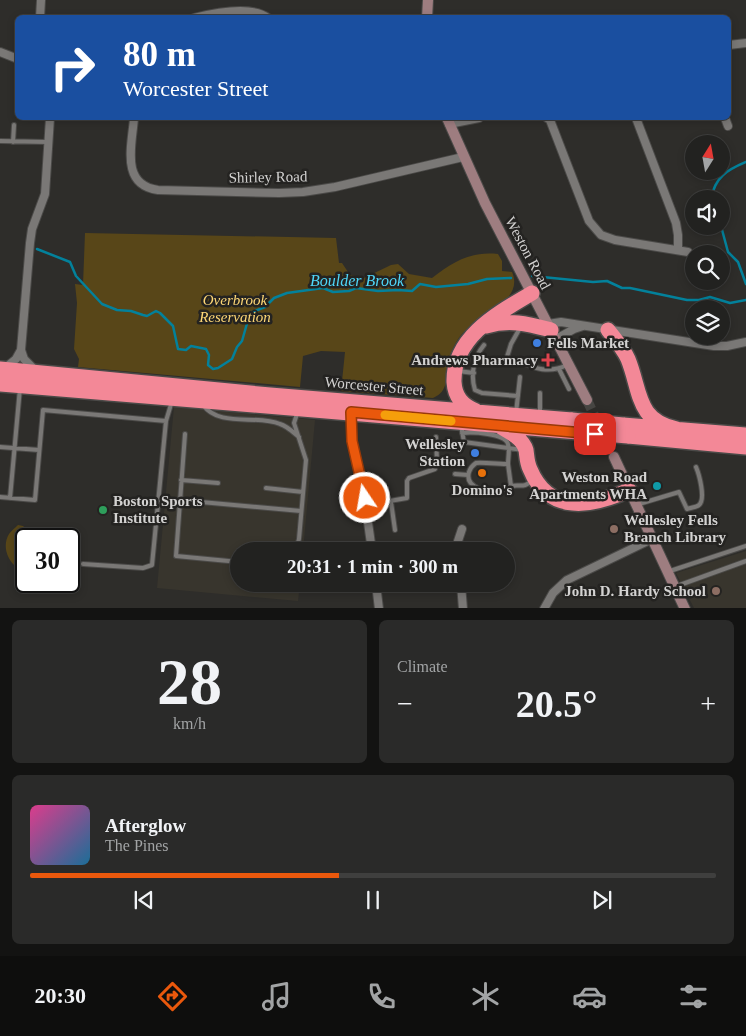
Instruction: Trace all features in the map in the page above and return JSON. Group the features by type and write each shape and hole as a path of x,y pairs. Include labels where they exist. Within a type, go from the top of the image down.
{"highway":[{"path":"520,322 519,311 529,295"},
{"path":"425,407 436,406 443,402 451,392 458,356 470,338 508,307 529,295"},
{"path":"482,327 500,322 520,322 552,331"},
{"path":"608,330 626,356 641,404 647,414 654,421 677,430"},
{"name":"Worcester Street","path":"21,378 38,372 270,395 540,417 575,426 746,447"},
{"name":"Worcester Street","path":"1,374 174,399 351,412 461,427 494,424 556,430 575,426"},
{"path":"455,376 457,396 461,402 470,408 483,412"},
{"path":"626,431 641,404"},
{"path":"494,424 512,433 521,442 526,451 528,465 535,479 552,496 564,502 574,504 600,501 629,490"},
{"path":"526,451 537,436 547,431 556,430"},
{"name":"Worcester Street","path":"626,431 677,430 746,436"}],"main road":[{"path":"427,15 428,0"},
{"name":"Weston Road","path":"448,120 463,157 529,295 552,331 564,367 587,400"},
{"path":"614,457 685,608"}],"street":[{"path":"40,15 41,0"},
{"path":"217,15 247,11 263,15"},
{"path":"731,45 746,43"},
{"path":"0,52 15,58"},
{"path":"38,372 26,361 22,350 30,243 32,229 45,194 50,120"},
{"name":"Shirley Road","path":"134,120 132,171 139,183 151,190 303,192 334,187 463,157"},
{"path":"549,120 584,212 596,230 604,236 615,240 685,251"},
{"path":"637,120 676,223 678,250"},
{"path":"726,120 728,126"},
{"path":"552,331 561,322 714,346 727,346 746,342"},
{"path":"552,331 587,326"},
{"path":"1,374 22,350"},
{"path":"351,412 352,441 366,505 371,542"},
{"path":"458,542 462,530"},
{"path":"544,608 553,593 567,580 652,539"},
{"path":"377,592 379,608"},
{"path":"461,592 463,608"}],"lane":[{"path":"13,142 14,125"},
{"path":"0,141 49,142"},
{"path":"520,322 518,333 511,344 507,357 545,370 554,371 564,367 569,389"},
{"path":"484,345 476,358 474,388 478,392 518,396"},
{"path":"455,376 474,372"},
{"path":"516,415 520,377"},
{"path":"10,498 21,378"},
{"path":"540,393 540,417"},
{"path":"83,564 143,568 152,564 166,421 169,405 174,399"},
{"path":"200,401 214,416 273,422 284,426 299,438"},
{"path":"298,542 306,460 294,421 302,409"},
{"path":"0,498 34,500 43,410 166,421"},
{"path":"511,486 508,464 508,448 507,441 499,436 461,427 464,442 508,448 526,451"},
{"path":"184,434 176,556 230,561"},
{"path":"366,505 407,498 407,481 410,476 430,472 435,469 437,462 436,437"},
{"path":"0,447 39,450"},
{"path":"508,464 477,463 471,468 468,475 471,484 480,489 501,491 511,486 524,486 535,479"},
{"path":"636,505 679,492 687,509 698,505 701,501 702,492 696,467"},
{"path":"455,474 468,475"},
{"path":"181,480 218,483"},
{"path":"266,488 303,492"},
{"path":"179,500 301,511"},
{"path":"391,502 395,530"},
{"path":"668,572 746,546"},
{"path":"675,587 746,562"}],"shaded area":[{"path":"174,407 315,420 304,542 230,542 230,592 299,592 298,601 157,588"},
{"name":"John D. Hardy School","path":"746,551 746,608 694,608 676,573"}],"green space":[{"name":"Overbrook Reservation","path":"85,233 336,238 339,263 342,263 350,275 364,278 391,265 398,264 409,274 432,278 447,267 470,256 498,254 502,261 502,271 512,272 514,282 512,291 506,300 462,334 448,362 446,383 442,391 433,398 341,391 345,352 321,351 303,356 300,387 78,367 79,359 74,349 77,303 75,284 83,285"},
{"path":"18,525 25,528 15,528"},
{"path":"15,528 15,565 6,552 9,534"}],"waterway":[{"name":"Boulder Brook","path":"713,190 723,175 746,162"},
{"name":"Boulder Brook","path":"723,235 728,252 738,262 746,284"},
{"name":"Boulder Brook","path":"37,249 70,262 76,276 102,304 117,310 131,311 147,316 156,311 160,313 173,326 178,349 186,350 191,346 206,349 209,355 208,365 213,369 232,359 242,341 250,313 265,307 274,298 287,293 323,288 333,292 349,291 356,288 378,291 412,291 420,284 436,287 468,284 487,279 511,278"},
{"name":"Boulder Brook","path":"532,276 593,282 607,281 622,288 687,300 699,300 710,297 730,303 746,300"}],"tunnel":[{"path":"587,400 614,457"}],"slow traffic":[{"path":"385,415 451,421"}],"place":[{"name":"Fells Market","path":"537,343"},
{"name":"Andrews Pharmacy","path":"548,360"},
{"name":"Wellesley Station","path":"475,453"},
{"name":"Domino's","path":"482,473"},
{"name":"Weston Road Apartments WHA","path":"657,486"},
{"name":"Boston Sports Institute","path":"103,510"},
{"name":"Wellesley Fells Branch Library","path":"614,529"},
{"name":"John D. Hardy School","path":"716,591"}],"route":[{"path":"365,498 352,441 351,412 595,434"}]}
